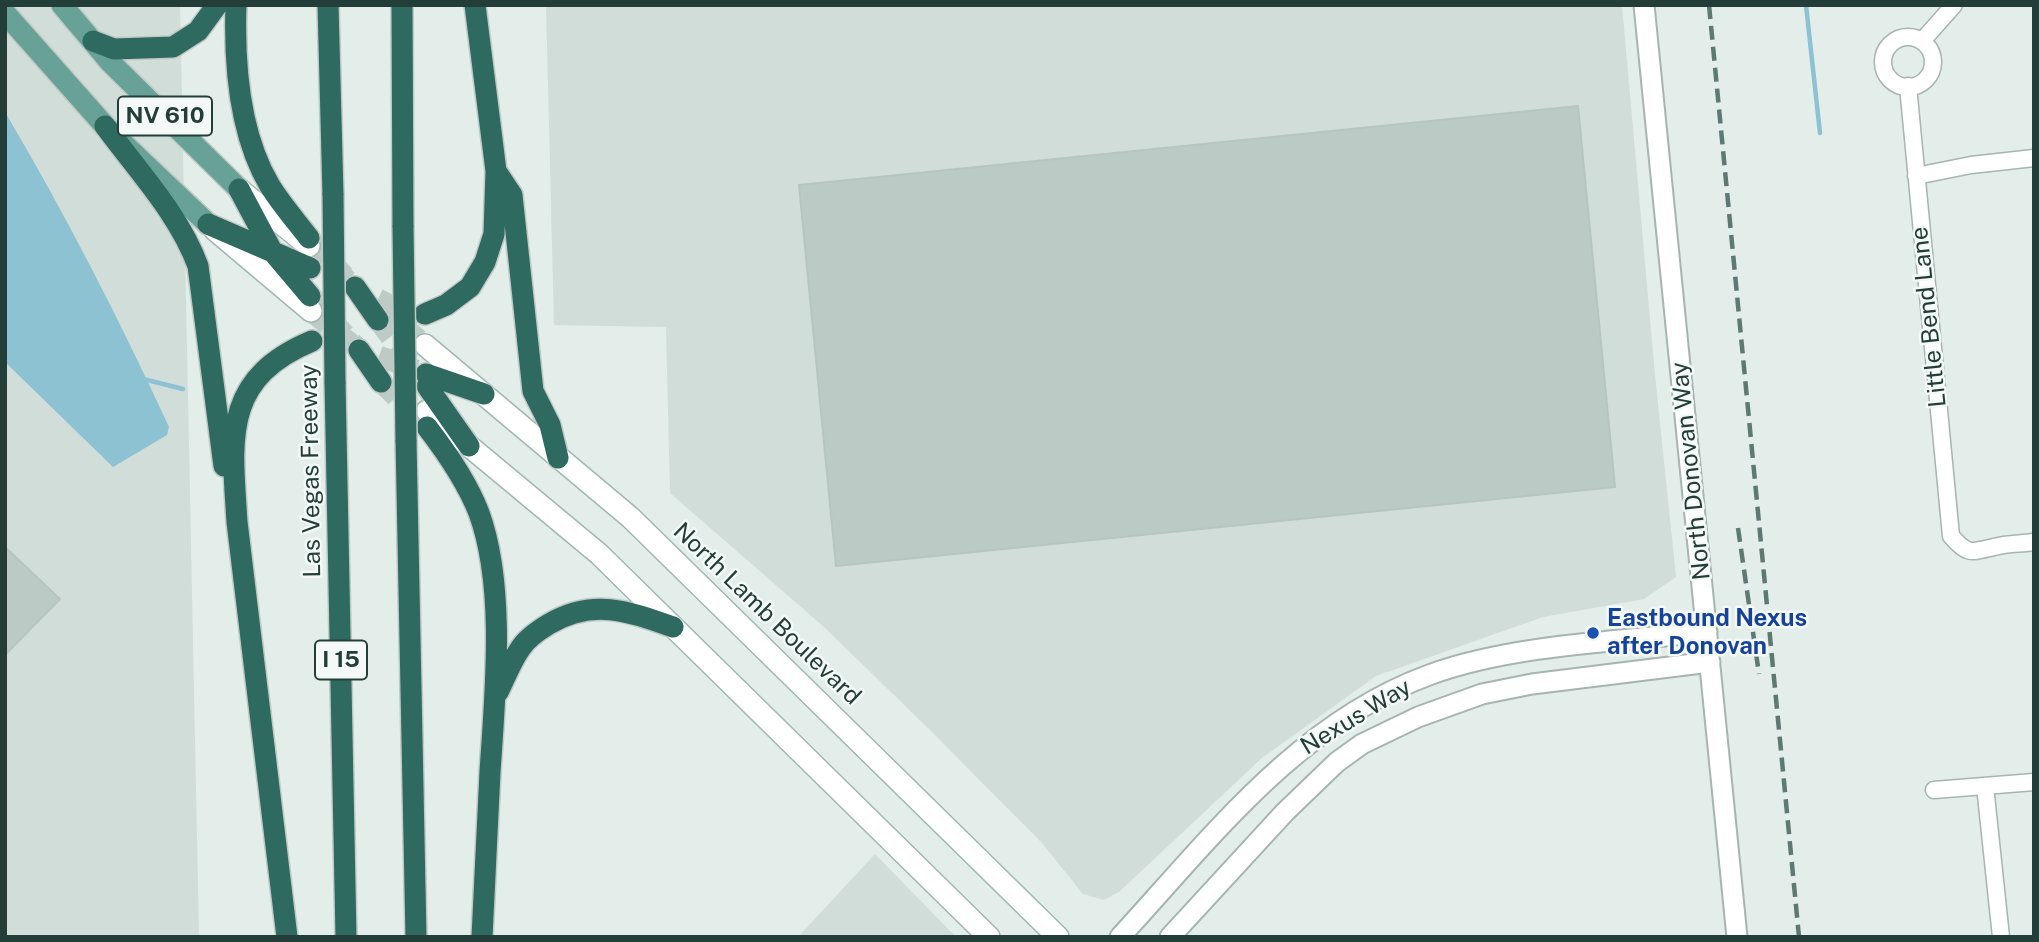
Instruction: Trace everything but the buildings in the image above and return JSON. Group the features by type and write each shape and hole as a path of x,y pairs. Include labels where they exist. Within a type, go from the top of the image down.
{"highway":[{"path":"93,41 114,49 173,47 198,31 217,5"},
{"path":"236,5 237,78 252,142 269,184 309,242"},
{"name":"Las Vegas Freeway","path":"328,5 346,937"},
{"path":"402,5 406,440 416,937"},
{"path":"425,314 446,304 470,287 485,262 494,234 496,171 475,5"},
{"path":"105,127 175,220 190,245 198,266 222,456 237,522"},
{"path":"496,171 512,195 533,391 550,425 558,458"},
{"path":"239,189 272,251 310,304"},
{"path":"208,224 310,268"},
{"path":"355,287 378,309"},
{"path":"287,937 237,522 233,457 235,421 251,386 270,365 291,350 312,341"},
{"path":"469,446 426,380 484,394"},
{"path":"427,419 461,476 479,514 490,560 495,607 495,697 482,937"},
{"path":"495,697 521,646 542,628 565,614 589,609 624,610 673,626"}],"main road":[{"name":"NV 610","path":"62,5 110,62 239,189"},
{"name":"NV 610","path":"5,13 105,127 208,224"},
{"path":"239,189 309,242"},
{"path":"208,224 310,304"},
{"name":"North Lamb Boulevard","path":"425,345 631,518 1058,937"},
{"path":"427,419 469,446 599,554 989,937"}],"street":[{"name":"North Donovan Way","path":"1644,5 1737,937"},
{"path":"1922,41 1954,5"},
{"path":"1906,37 1922,41 1932,53 1932,69 1923,82 1908,86 1892,81 1884,67 1884,58 1891,44 1906,37"},
{"name":"Little Bend Lane","path":"1908,86 1948,526 1951,536 1965,551 1976,553 1996,546 2034,542"},
{"path":"1916,176 1971,164 2034,158"},
{"name":"Nexus Way","path":"1120,937 1256,790 1302,747 1389,692 1430,674 1523,652 1707,632"},
{"name":"Nexus Way","path":"1170,937 1285,812 1337,762 1362,744 1418,717 1482,694 1532,684 1710,662"},
{"path":"1934,790 2034,782"},
{"path":"1985,786 2001,937"}],"shaded area":[{"path":"5,5 180,5 199,937 5,937"},
{"path":"546,5 1622,5 1676,577 1644,599 1543,617 1376,676 1262,758 1119,892 1104,900 1083,894 1041,842 824,627 670,493 666,327 554,325"},
{"path":"875,854 956,937 798,937"}],"water":[{"path":"5,112 91,268 169,427 167,435 113,467 5,362"}],"waterway":[{"path":"1806,5 1820,133"},
{"path":"143,379 183,389"}],"tunnel":[{"path":"309,238 355,287"},
{"path":"309,246 355,287"},
{"path":"310,296 359,350"},
{"path":"378,299 417,316"},
{"path":"379,306 425,345"},
{"path":"311,311 359,350"},
{"path":"378,320 411,364"},
{"path":"379,356 416,370"},
{"path":"381,382 427,427"}],"railway":[{"path":"1709,5 1799,937"},
{"path":"1738,528 1759,674"}],"place":[{"name":"Eastbound Nexus after Donovan","path":"1593,633"}]}
